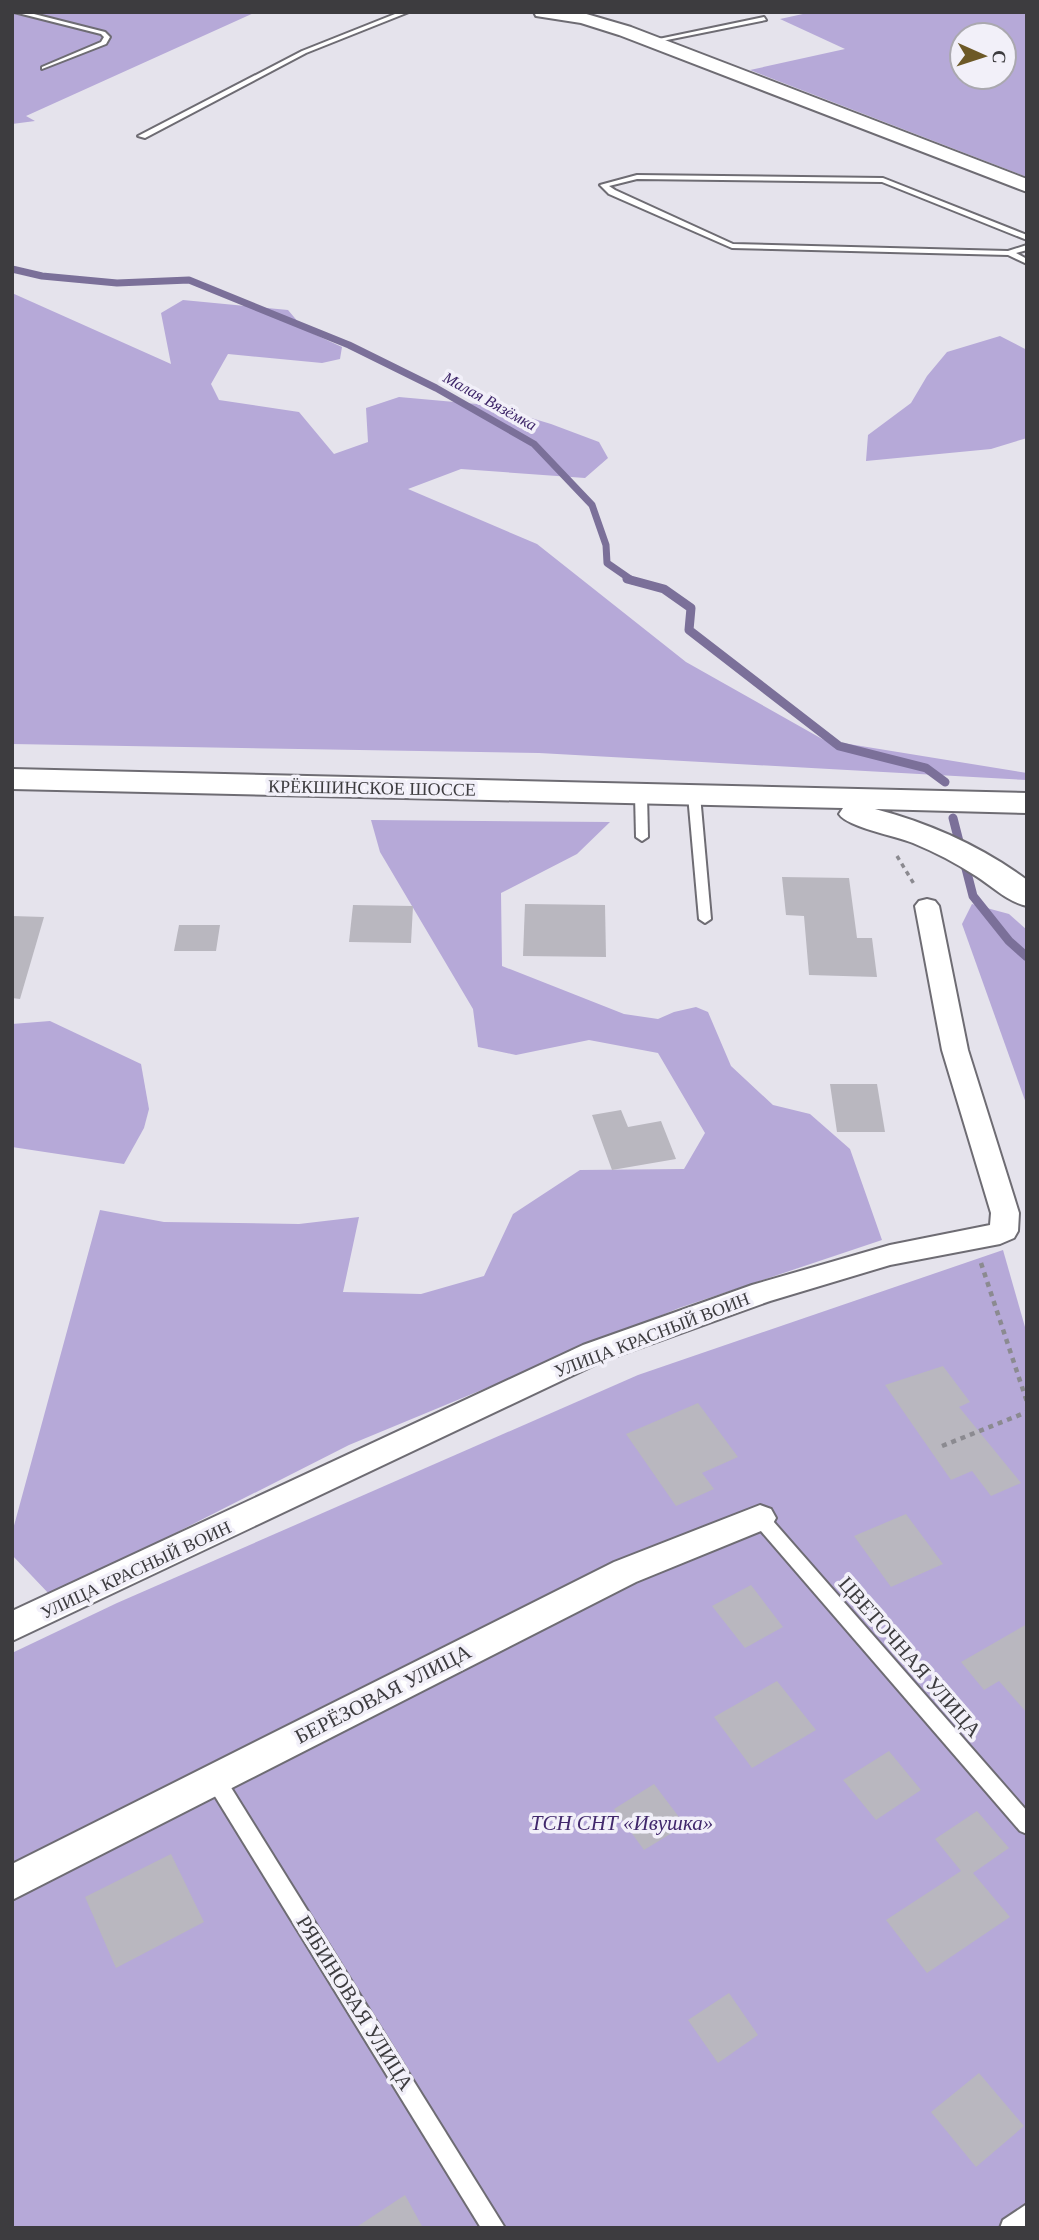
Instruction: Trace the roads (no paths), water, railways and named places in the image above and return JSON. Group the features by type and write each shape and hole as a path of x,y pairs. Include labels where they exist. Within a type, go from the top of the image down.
{"street":[{"path":"542,12 567,14 652,41 1027,186"},
{"name":"КРЁКШИНСКОЕ ШОССЕ","path":"12,779 732,796"},
{"path":"732,796 1027,803"},
{"path":"732,796 841,811 911,830 973,858 1027,896"},
{"name":"УЛИЦА КРАСНЫЙ ВОИН","path":"12,1628 593,1353 788,1285 890,1255 973,1240 1004,1231 1005,1213 955,1050 927,906"},
{"name":"БЕРЁЗОВАЯ УЛИЦА","path":"12,1883 625,1572 760,1518"}],"lane":[{"path":"17,12 103,33 107,37 104,43 44,68"},
{"path":"142,136 304,52 406,12"},
{"path":"652,41 764,19"},
{"path":"1027,238 883,180 637,177 604,186 732,246 1009,253 1027,247"},
{"path":"1009,253 1027,262"},
{"path":"641,794 642,837"},
{"path":"694,795 705,919"},
{"name":"ЦВЕТОЧНАЯ УЛИЦА","path":"760,1518 1027,1825"},
{"name":"РЯБИНОВАЯ УЛИЦА","path":"215,1779 494,2228"},
{"path":"1011,2228 1027,2215"}],"waterway":[{"name":"Малая Вязёмка","path":"12,269 42,276 117,283 189,280 349,345 436,388 534,444 592,505 606,545 607,563 632,580"},
{"name":"Малая Вязёмка","path":"627,579 632,580"},
{"name":"Малая Вязёмка","path":"632,580 664,589 691,608 689,630 839,746 926,768 945,782"},
{"name":"Малая Вязёмка","path":"953,818 973,896 1009,941 1027,957"}],"park label":[{"name":"ТСН СНТ «Ивушка»","path":"622,1823"}]}
